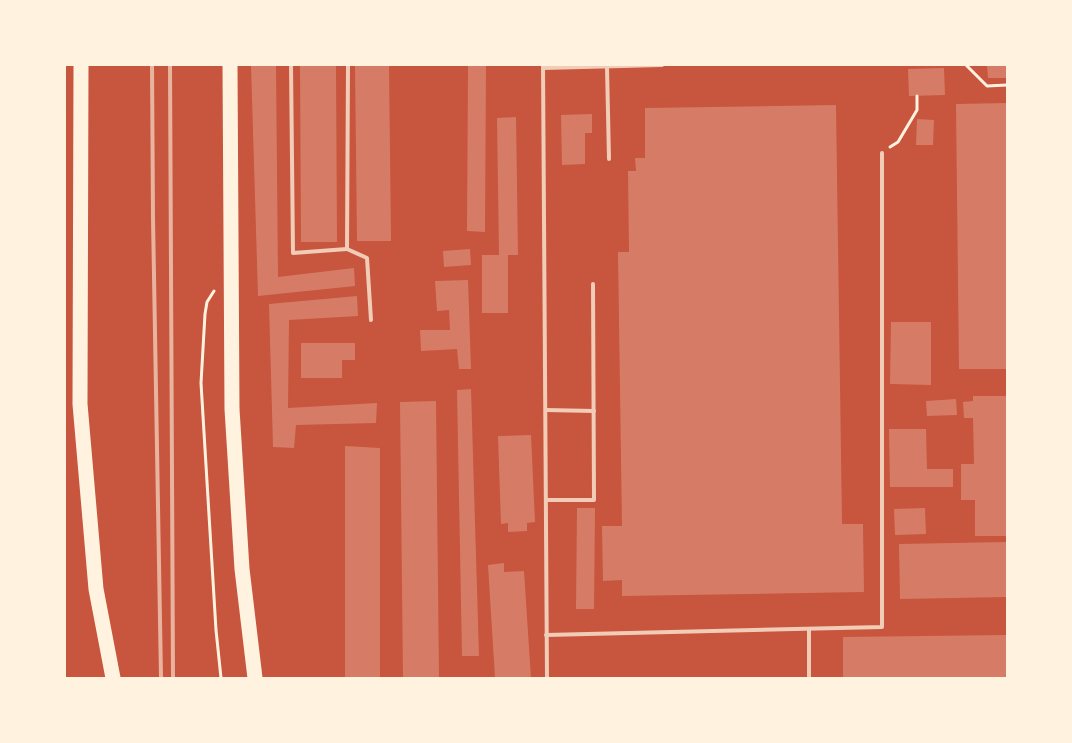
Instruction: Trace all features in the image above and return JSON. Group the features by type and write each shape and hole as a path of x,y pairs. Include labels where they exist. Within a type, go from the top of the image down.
{"highway":[{"path":"82,65 80,404 96,588 113,678"},
{"path":"230,65 232,409 242,569 254,678"}],"lane":[{"path":"291,65 293,253 347,249 367,258 371,320"},
{"path":"347,249 348,65"},
{"path":"547,678 543,67 662,65"},
{"path":"607,67 608,158"},
{"path":"546,635 882,627 882,153"},
{"path":"546,500 594,500 593,284"},
{"path":"546,410 594,411"},
{"path":"809,629 809,678"}],"path":[{"path":"966,65 987,86 1007,85"},
{"path":"882,153 898,142 917,110 917,96"}],"building":[{"path":"251,65 276,65 278,277 354,268 355,286 258,296"},
{"path":"300,65 336,65 337,242 301,242"},
{"path":"355,65 389,65 391,241 357,241"},
{"path":"468,65 486,65 485,232 467,231"},
{"path":"987,65 1007,65 1007,78 988,78"},
{"path":"944,68 945,95 909,96 908,69"},
{"path":"1007,103 1007,369 959,369 956,104"},
{"path":"836,105 842,524 863,524 864,592 622,596 622,580 603,581 602,526 622,526 618,252 629,252 628,171 636,171 635,158 645,158 645,108"},
{"path":"592,114 592,133 585,133 585,164 562,165 561,115"},
{"path":"516,117 518,255 508,255 508,313 482,313 482,255 499,255 497,118"},
{"path":"917,119 934,120 933,145 916,145"},
{"path":"470,249 471,265 444,267 443,251"},
{"path":"468,280 471,369 459,369 457,349 421,351 420,330 450,330 449,310 437,311 435,281"},
{"path":"357,296 358,316 289,320 288,408 377,403 376,423 296,425 294,448 273,447 269,304"},
{"path":"891,322 931,322 931,385 890,384"},
{"path":"301,343 355,343 355,360 342,360 342,378 301,378"},
{"path":"471,389 479,656 462,656 457,390"},
{"path":"973,396 1007,396 1007,536 975,536 975,500 961,500 961,464 974,464 973,418 964,418 963,402 973,401"},
{"path":"956,399 957,415 927,416 926,401"},
{"path":"436,401 439,678 403,678 400,402"},
{"path":"889,429 926,429 927,469 953,469 953,487 890,487"},
{"path":"531,435 535,522 527,523 527,531 508,532 508,523 501,524 498,436"},
{"path":"345,446 380,448 380,678 345,678"},
{"path":"577,508 595,508 594,609 576,609"},
{"path":"925,508 926,534 895,535 894,509"},
{"path":"1007,542 1007,597 900,599 899,544"},
{"path":"504,563 504,572 524,571 531,678 495,678 488,565"},
{"path":"1007,635 1007,678 843,678 843,637"}],"railway":[{"path":"152,65 161,678"},
{"path":"170,65 173,678"}]}
